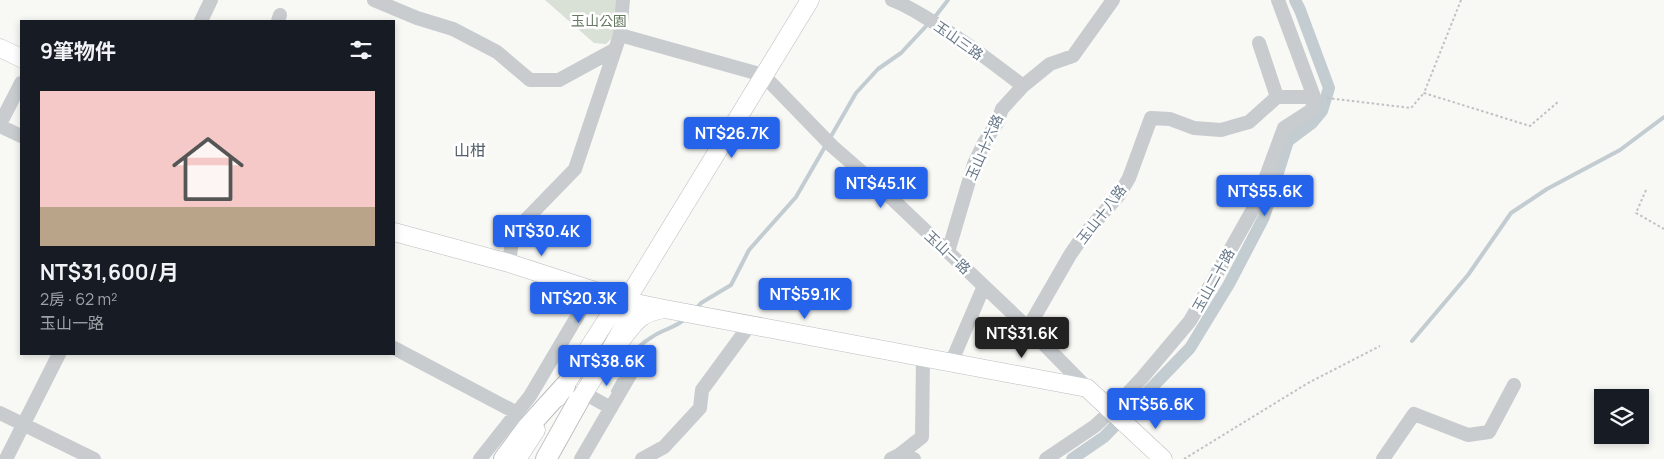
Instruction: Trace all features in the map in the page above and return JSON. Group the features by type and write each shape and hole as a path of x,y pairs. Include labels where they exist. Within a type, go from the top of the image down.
{"highway":[{"path":"504,459 527,428 576,393"},
{"path":"544,459 576,393"}],"main road":[{"path":"584,356 610,316 626,300 810,0"},
{"path":"0,48 20,58"},
{"path":"395,232 509,263 588,290 665,309 923,359 1087,388 1163,459"},
{"path":"576,393 584,356 600,310 598,301 588,290"},
{"path":"604,361 625,324 626,300"},
{"path":"517,459 604,361 633,324 645,314 665,309"}],"street":[{"path":"201,20 211,0"},
{"path":"374,0 460,33 498,52 530,80 559,80 614,50"},
{"path":"509,263 513,233 574,169 620,35 623,0"},
{"name":"玉山三路","path":"892,0 905,4 926,17 970,46 1023,86"},
{"name":"玉山十六路","path":"948,252 974,164 1002,109 1023,86 1050,64 1073,56 1113,0"},
{"path":"1259,43 1277,97 1314,97 1278,0"},
{"name":"玉山一路","path":"620,35 763,75 828,141 984,286 1087,388"},
{"path":"20,85 0,125 20,135"},
{"name":"玉山十八路","path":"1028,328 1070,255 1083,236 1119,195 1129,178 1152,118 1170,119 1194,128 1221,130 1249,122 1277,97"},
{"name":"玉山二十路","path":"1046,459 1095,426 1111,411 1142,378 1190,321 1256,204 1284,128 1312,110 1314,97"},
{"path":"951,364 984,286"},
{"path":"480,459 530,396 588,290"},
{"path":"642,459 664,447 700,408 702,390 749,326"},
{"path":"395,349 517,413"},
{"path":"6,459 58,355"},
{"path":"895,457 922,437 923,359"},
{"path":"581,459 630,375 604,361"},
{"path":"1384,459 1414,414 1468,435 1489,432 1514,385"},
{"path":"576,393 611,408"},
{"path":"0,413 94,459"},
{"path":"895,457 914,459"}],"path":[{"path":"1314,97 1410,108 1424,93 1461,0"},
{"path":"1424,93 1530,126 1559,101"},
{"path":"1646,190 1636,213 1664,229"},
{"path":"1184,459 1308,383 1380,346"}],"green space":[{"name":"玉山公園","path":"545,0 619,0 615,35 606,44 594,43"}],"waterway":[{"path":"934,18 948,0"},
{"path":"1072,459 1104,437 1190,348 1229,284 1264,217 1288,141 1312,123 1322,111 1329,88 1295,0"},
{"path":"695,310 701,303 731,285 749,250 796,197 856,93 878,69 901,53 929,23"},
{"path":"1412,341 1468,275 1511,213 1547,189 1620,150 1664,117"},
{"path":"627,362 634,351 645,342 686,318"},
{"path":"613,391 619,380"}],"district":[{"name":"山柑","path":"470,150"}]}
